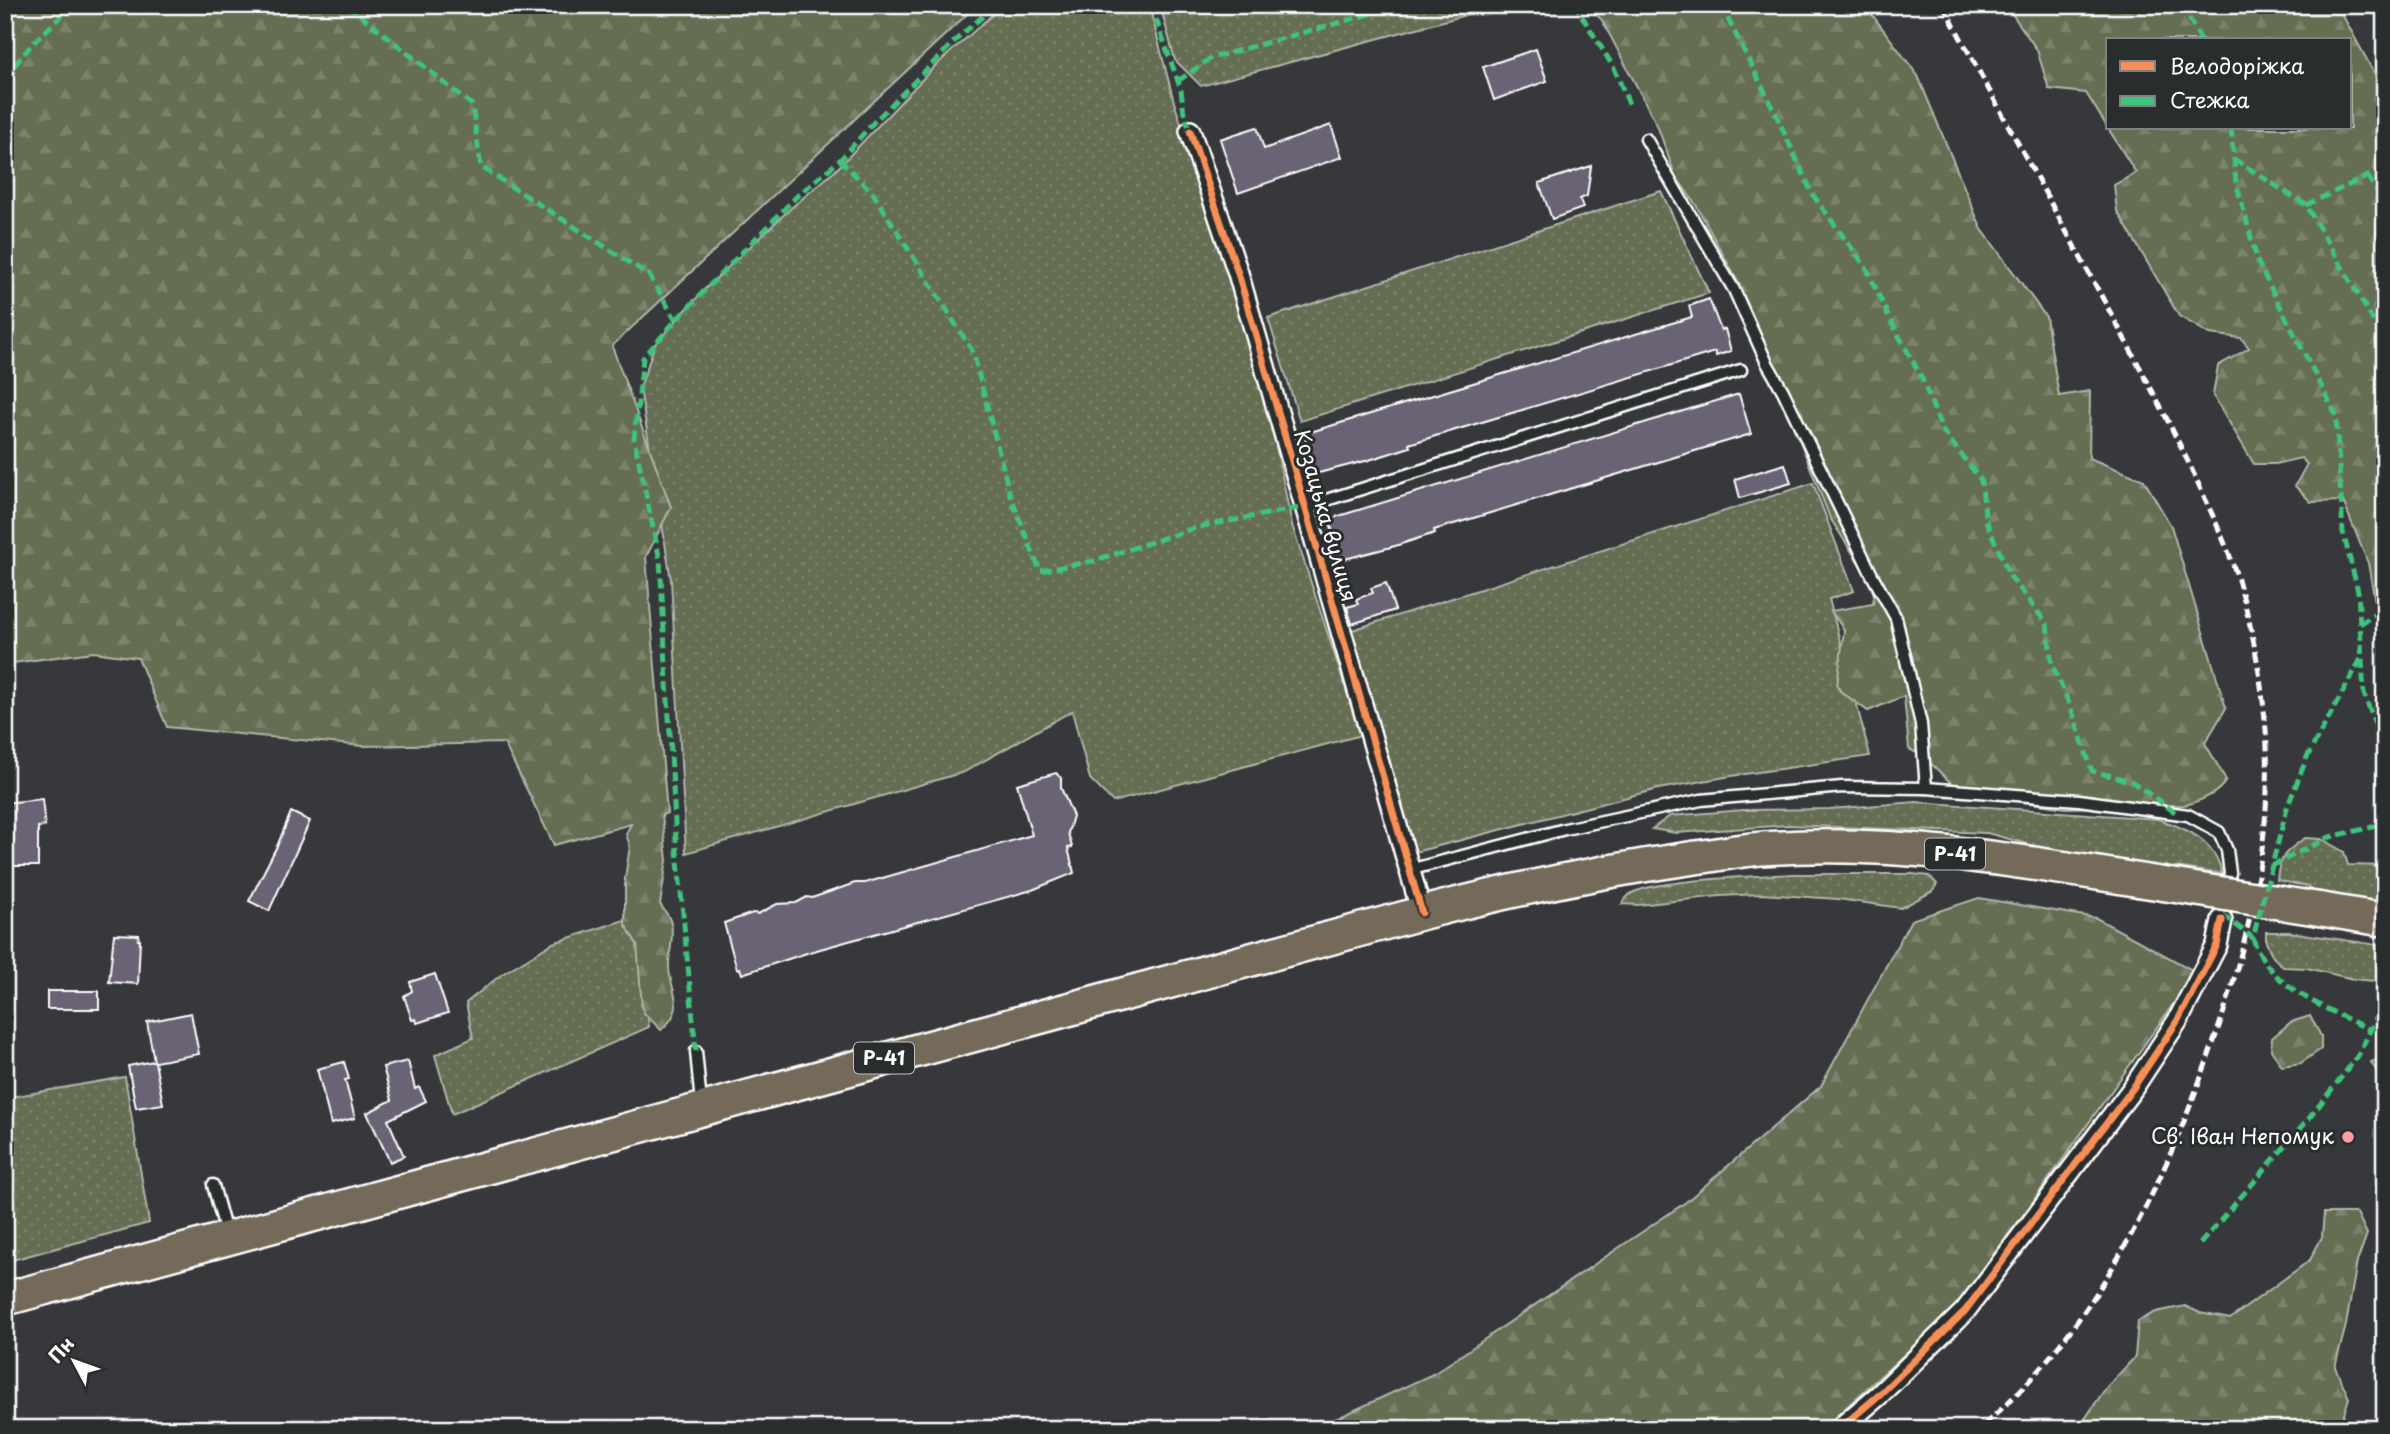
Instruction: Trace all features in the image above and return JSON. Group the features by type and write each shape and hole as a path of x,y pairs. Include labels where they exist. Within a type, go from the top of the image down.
{"main road":[{"name":"Р-41","path":"5,1298 1422,913 1637,866 1769,848 1890,847 2017,861 2385,920"}],"street":[{"name":"Козацька вулиця","path":"1190,131 1238,274 1422,913"},
{"path":"1839,1429 1879,1395 1965,1311 2042,1209 2133,1088 2178,1020 2217,945 2222,920"}],"lane":[{"path":"1646,139 1734,290 1767,363 1896,618 1921,724 1926,788"},
{"path":"1304,507 1741,370"},
{"path":"1409,870 1565,829 1701,800 1842,787 1926,788 2079,800 2188,815 2219,832 2227,850 2230,873 2222,920"},
{"path":"696,1051 701,1108"},
{"path":"213,1185 226,1237"}],"green space":[{"path":"5,5 977,5 612,346 671,507 646,557 667,813 662,815 667,860 660,904 671,924 669,969 676,1001 674,1015 661,1030 644,1013 637,944 625,924 625,878 630,846 626,834 631,824 554,845 504,743 363,746 167,727 138,658 93,652 5,664"},
{"path":"1007,5 1149,5 1174,102 1259,362 1292,525 1361,735 1113,802 1090,779 1072,711 964,772 686,853 671,580 640,388 655,344 705,289 791,208 835,171 934,67"},
{"path":"1160,5 1503,5 1201,86 1175,60"},
{"path":"1586,5 1865,5 1918,76 1981,228 2046,317 2059,396 2090,391 2089,458 2144,480 2171,526 2226,708 2205,743 2226,780 2223,785 2202,799 2184,805 2066,808 1972,795 1962,791 1927,760 1909,749 1904,696 1868,711 1840,691 1837,685 1844,630 1831,611 1873,604 1874,595 1868,577 1830,518 1738,282 1696,205 1675,175 1657,125 1602,20"},
{"path":"2006,5 2337,5 2385,93 2385,721 2378,703 2382,640 2368,563 2343,501 2311,502 2295,486 2307,464 2301,458 2275,464 2254,464 2213,395 2218,366 2249,348 2241,338 2210,334 2179,316 2117,211 2114,185 2136,173 2109,130 2352,130 2352,38 2106,38 2106,125 2086,93 2049,89 2037,50"},
{"path":"1661,191 1709,293 1300,421 1268,318"},
{"path":"1813,483 1854,591 1829,599 1870,756 1658,789 1415,852 1346,632"},
{"path":"1916,802 2158,819 2190,832 2207,844 2222,874 2175,867 2175,872 2053,851 1987,833 1789,825 1676,833 1652,829 1670,816 1744,810 1830,809"},
{"path":"2305,838 2321,839 2344,852 2348,865 2385,866 2385,907 2314,892 2309,887 2277,880 2285,855"},
{"path":"1792,874 1912,874 1929,876 1937,884 1933,891 1901,908 1838,899 1761,894 1638,905 1622,904 1629,895 1658,886"},
{"path":"1979,898 2096,918 2196,972 1960,1304 1822,1429 1314,1429 1435,1373 1686,1202 1821,1086 1911,920"},
{"path":"637,916 649,1027 452,1114 435,1055 473,1038 466,1003 502,974 553,943"},
{"path":"2266,932 2289,932 2385,946 2385,982 2353,979 2307,968 2283,967 2273,957 2266,942"},
{"path":"2310,1016 2321,1036 2321,1049 2301,1063 2282,1066 2271,1050 2272,1038 2291,1022"},
{"path":"2385,1057 2385,1085 2371,1062"},
{"path":"125,1077 149,1223 5,1262 5,1098"},
{"path":"2324,1213 2357,1213 2367,1234 2357,1262 2346,1325 2335,1367 2349,1398 2339,1429 2078,1429 2106,1388 2135,1357 2138,1321 2156,1312 2185,1306 2200,1313 2230,1319 2310,1260 2322,1237"}],"building":[{"path":"1536,49 1547,81 1494,100 1483,67"},
{"path":"1331,125 1342,157 1238,193 1220,139 1257,127 1264,149"},
{"path":"1591,166 1587,196 1580,199 1583,208 1552,219 1539,183"},
{"path":"1709,299 1721,330 1725,329 1731,351 1716,356 1715,352 1409,444 1410,447 1369,460 1315,474 1304,434 1692,317 1689,306"},
{"path":"1739,394 1751,434 1434,530 1435,533 1395,546 1341,560 1329,519"},
{"path":"1785,464 1791,483 1740,498 1735,479"},
{"path":"1386,583 1395,610 1352,624 1347,607 1358,604 1356,599 1373,593 1371,588"},
{"path":"1056,773 1061,778 1061,788 1073,816 1068,833 1072,847 1068,848 1074,873 1032,890 813,951 742,974 740,968 737,969 724,923 753,913 758,914 777,904 796,903 807,897 812,898 855,883 865,883 1032,835 1017,784"},
{"path":"42,799 45,826 38,827 38,866 5,866 5,803"},
{"path":"291,812 310,821 269,911 249,901"},
{"path":"114,934 139,935 138,984 109,982"},
{"path":"435,974 448,1013 417,1023 416,1019 412,1020 404,996 412,991 410,982"},
{"path":"47,991 99,991 99,1009 47,1009"},
{"path":"191,1013 199,1054 155,1062 163,1104 136,1108 128,1066 154,1061 147,1022"},
{"path":"408,1061 415,1089 419,1087 426,1101 388,1120 404,1156 390,1162 367,1113 392,1100 383,1067"},
{"path":"344,1062 349,1079 345,1080 355,1118 331,1124 317,1069"}],"railway":[{"path":"1943,5 2154,395 2224,541 2250,624 2266,730 2265,823 2250,915 2226,1005 2177,1139 2133,1231 2080,1317 2016,1395 1979,1429"}],"marked path":[{"path":"5,77 33,43 73,5"},
{"path":"348,5 472,105 481,167 649,275 676,320"},
{"path":"696,1051 676,840 660,560 634,439 643,358 676,320 797,196 840,160 962,34 996,5"},
{"path":"1151,5 1181,90 1190,131"},
{"path":"1178,81 1211,58 1403,5"},
{"path":"1572,5 1577,8 1614,68 1629,104"},
{"path":"1721,5 1813,195 1867,269 1888,316 1921,376 1942,430 1981,480 1986,521 2010,576 2047,624 2052,665 2071,708 2092,771 2131,781 2176,813"},
{"path":"2182,5 2200,38"},
{"path":"2231,130 2236,182 2258,263 2336,415 2343,532 2358,591 2364,694 2385,751"},
{"path":"2234,159 2306,205 2385,341"},
{"path":"840,160 873,193 973,352 1010,495 1040,571 1093,561 1198,527 1304,507"},
{"path":"2306,205 2385,168"},
{"path":"2367,176 2385,202"},
{"path":"2360,624 2385,607"},
{"path":"2361,659 2307,757 2287,808 2253,938 2261,955 2285,983 2301,995 2370,1030"},
{"path":"2271,866 2330,837 2385,824"},
{"path":"2223,915 2253,938"},
{"path":"2200,1244 2307,1121 2358,1056 2377,1016 2385,1013"}],"cycle path":[{"path":"1190,131 1238,273 1422,913"},
{"path":"1839,1429 1879,1395 1965,1311 2042,1209 2133,1088 2178,1020 2217,945 2222,920"}],"place":[{"name":"Св. Іван Непомук","path":"2348,1137"}]}
